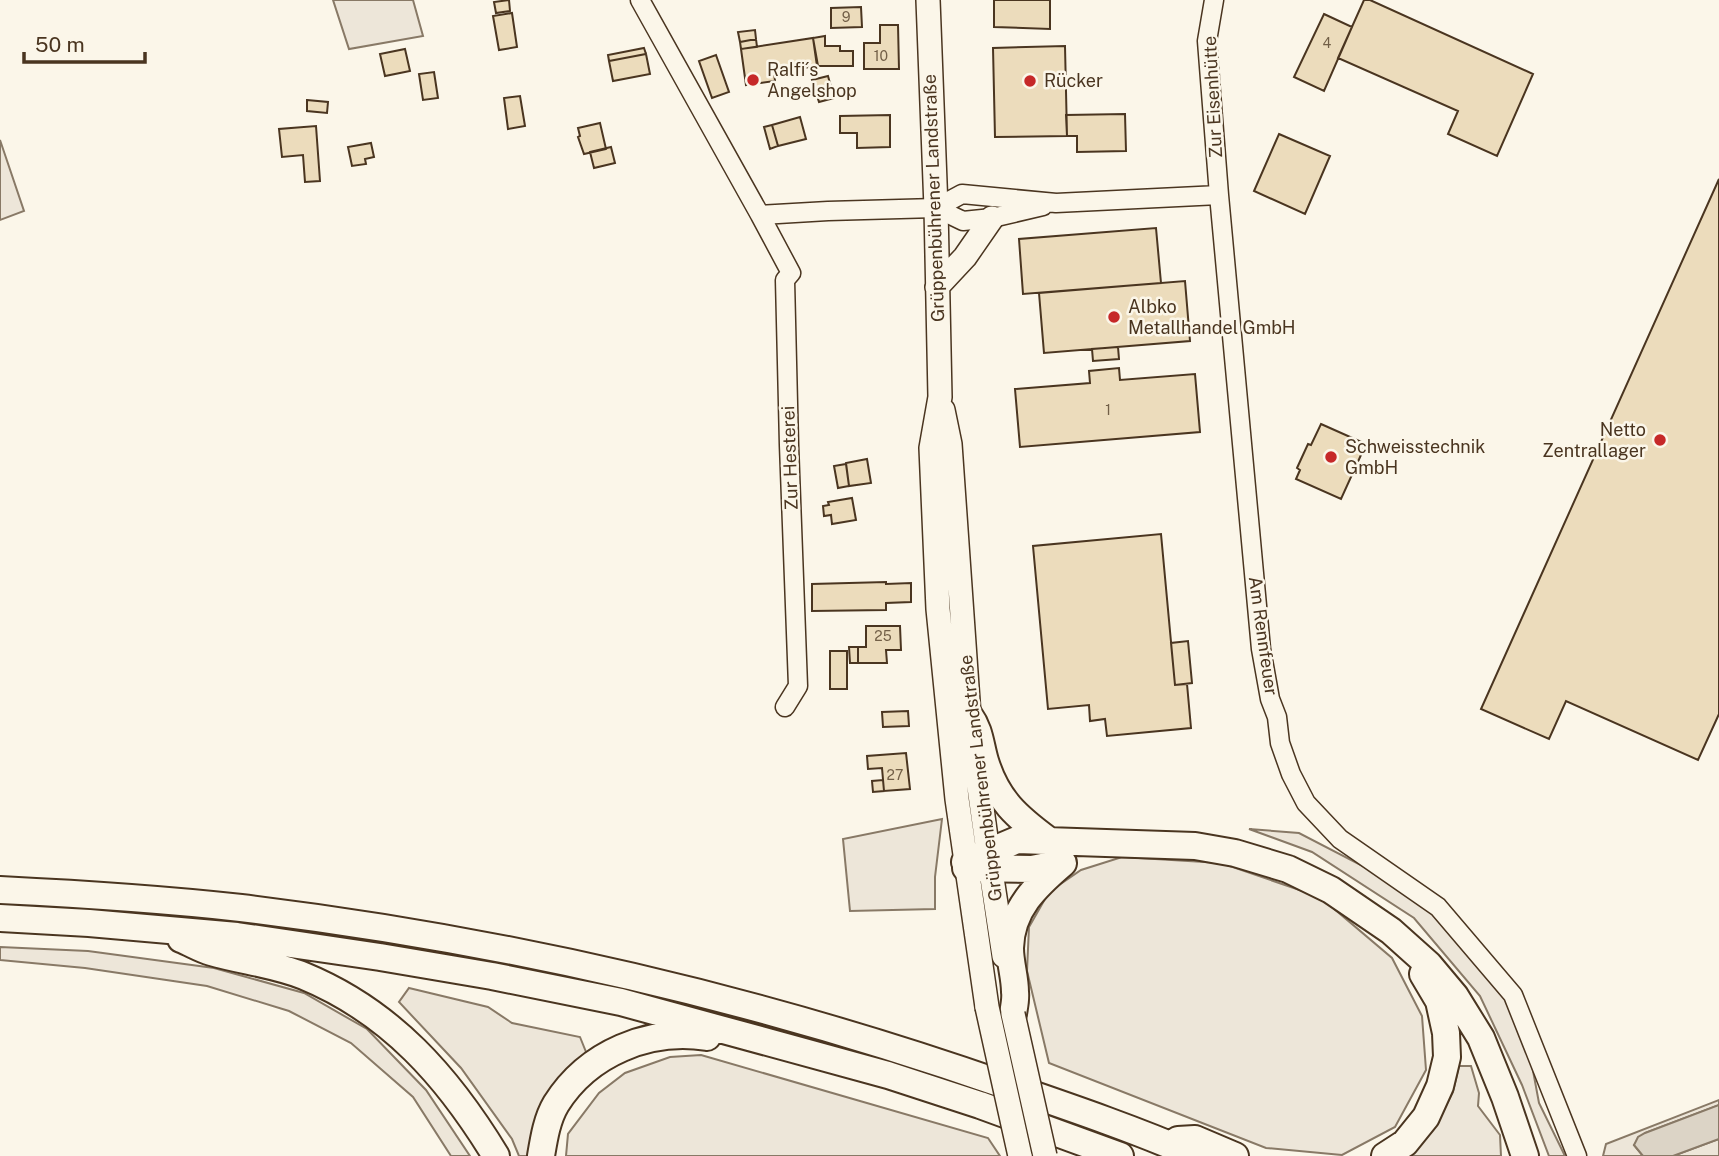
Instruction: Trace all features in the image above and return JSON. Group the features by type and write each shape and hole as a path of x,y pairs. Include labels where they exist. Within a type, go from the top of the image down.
{"highway":[{"path":"969,715 978,726 981,748 996,790 1020,819 1048,840"},
{"path":"977,863 1017,840 1195,846 1235,853 1288,869 1331,890 1391,930 1429,965 1455,996 1481,1038 1525,1156"},
{"path":"977,863 1032,869 1063,863 1111,844"},
{"path":"1013,1014 1016,993 1010,947 1020,910 1037,886 1063,863"},
{"path":"0,890 97,895 254,910 385,929 617,973 887,1045 1089,1114 1196,1156"},
{"path":"0,918 250,938 492,976 621,1002 914,1083 1120,1156"},
{"path":"157,929 210,951 304,976 379,1019 433,1067 462,1103 496,1156"},
{"path":"1385,1156 1405,1143 1426,1117 1440,1086 1447,1057 1446,1033 1439,1001 1424,975 1391,930"},
{"path":"541,1156 545,1132 555,1105 569,1086 585,1070 611,1052 640,1040 694,1035 809,1064 831,1059"},
{"path":"1163,1141 1195,1139 1235,1156"}],"main road":[{"name":"Grüppenbührener Landstraße","path":"928,0 940,397 950,444 987,1007 1019,1154"},
{"path":"937,287 965,257 992,218"},
{"name":"Grüppenbührener Landstraße","path":"940,397 932,448 938,609 957,799 977,863 1045,1156"}],"street":[{"name":"Zur Hesterei","path":"640,0 791,273 785,280 798,686 785,707"},
{"name":"Zur Eisenhütte","path":"1214,0 1207,41 1219,195"},
{"path":"936,208 962,194 1056,203 1219,195"},
{"name":"Am Rennfeuer","path":"1219,195 1261,649 1270,699 1277,717 1280,743 1290,774 1306,803 1340,839 1438,907 1513,995 1577,1156"},
{"path":"760,215 936,208 963,220 992,218 1056,203"}],"shaded area":[{"path":"333,0 413,0 423,36 349,49"},
{"path":"0,140 24,211 0,220"},
{"path":"942,819 935,877 935,909 850,911 843,839"},
{"path":"1249,829 1299,833 1386,878 1441,918 1508,1000 1531,1060 1539,1103 1565,1156 1549,1156 1522,1085 1480,996 1414,918 1312,852"},
{"path":"1122,857 1221,863 1320,897 1392,958 1422,1016 1426,1070 1395,1127 1342,1155 1266,1148 1049,1063 1027,971 1029,927 1049,892 1081,870"},
{"path":"0,947 88,951 214,968 304,993 367,1029 426,1090 470,1156 451,1156 413,1097 351,1043 289,1011 207,986 85,968 0,960"},
{"path":"409,988 488,1007 512,1023 580,1037 590,1062 535,1156 519,1156 512,1139 461,1068 399,1002"},
{"path":"701,1055 988,1138 1000,1156 566,1156 568,1134 599,1093 625,1073 670,1057"},
{"path":"1459,1066 1471,1066 1479,1093 1478,1106 1500,1135 1501,1156 1408,1156 1434,1129 1453,1092"},
{"path":"1719,1100 1719,1105 1645,1133 1634,1145 1643,1156 1603,1156 1606,1144"},
{"path":"1719,1105 1719,1139 1673,1156 1643,1156 1634,1145 1638,1137 1645,1133"},
{"path":"1719,1139 1719,1156 1673,1156"}],"building":[{"path":"509,0 510,11 496,13 494,2"},
{"path":"994,0 1050,0 1050,29 994,27"},
{"path":"1364,0 1370,0 1533,74 1497,156 1448,134 1458,111 1338,58"},
{"path":"861,7 862,27 831,28 831,8"},
{"path":"512,13 517,47 499,50 493,16"},
{"path":"1324,14 1352,27 1324,91 1294,77"},
{"path":"880,25 898,25 899,69 864,69 864,43 880,43"},
{"path":"755,30 756,39 740,42 738,32"},
{"path":"825,36 825,46 840,46 840,51 853,51 853,66 817,66 813,38"},
{"path":"813,38 818,66 774,72 775,81 746,85 741,49"},
{"path":"756,39 757,47 741,49 740,42"},
{"name":"Rücker","path":"1065,46 1067,136 995,137 993,48"},
{"path":"644,48 646,54 609,61 608,55"},
{"path":"405,49 410,71 385,76 380,54"},
{"path":"646,54 650,74 613,81 609,61"},
{"path":"716,55 729,92 712,98 699,61"},
{"path":"434,72 438,98 423,100 419,74"},
{"path":"828,76 834,98 819,102 812,80"},
{"path":"520,96 525,126 508,129 504,98"},
{"path":"307,100 328,102 327,113 307,111"},
{"path":"1125,114 1126,151 1077,152 1077,136 1067,136 1066,115"},
{"path":"890,115 890,147 857,148 857,133 840,133 840,116"},
{"path":"800,117 806,139 778,146 772,125"},
{"path":"600,123 606,149 584,154 578,128"},
{"path":"772,125 778,146 770,149 764,127"},
{"path":"316,126 320,181 305,182 303,155 282,157 279,129"},
{"path":"1279,134 1330,156 1305,214 1254,191"},
{"path":"371,143 374,157 365,159 366,164 352,166 348,147"},
{"path":"611,147 615,163 594,168 590,152"},
{"name":"Netto Zentrallager","path":"1719,179 1719,714 1698,760 1566,701 1549,739 1481,709"},
{"path":"1156,228 1161,283 1023,294 1019,239"},
{"name":"Albko Metallhandel GmbH","path":"1185,281 1190,341 1044,353 1039,293"},
{"path":"1118,347 1119,359 1093,361 1092,349"},
{"path":"1119,368 1120,380 1195,374 1200,432 1020,447 1015,389 1090,383 1089,371"},
{"name":"Schweisstechnik GmbH","path":"1321,424 1366,444 1341,499 1296,479 1300,470 1297,468"},
{"path":"867,459 871,483 849,486 846,463"},
{"path":"846,464 849,486 838,488 834,466"},
{"path":"852,498 856,520 832,524 831,515 824,516 823,506 829,505 828,502"},
{"path":"1161,534 1175,685 1187,684 1191,728 1107,736 1105,719 1090,721 1089,705 1048,709 1033,546"},
{"path":"911,583 911,602 886,603 886,610 812,611 812,584"},
{"path":"866,626 900,626 901,650 886,650 887,663 858,663 858,647 866,647"},
{"path":"1188,641 1192,683 1175,685 1171,643"},
{"path":"849,647 858,647 858,663 850,663"},
{"path":"830,651 847,651 847,689 830,689"},
{"path":"908,711 909,726 883,727 882,712"},
{"path":"906,753 910,789 884,791 882,768 868,769 867,756"},
{"path":"883,780 884,791 873,792 872,781"}],"place":[{"name":"Ralfi´s Angelshop","path":"753,80"},
{"name":"Rücker","path":"1030,81"},
{"name":"Albko Metallhandel GmbH","path":"1114,317"},
{"name":"Netto Zentrallager","path":"1660,440"},
{"name":"Schweisstechnik GmbH","path":"1331,457"}]}
